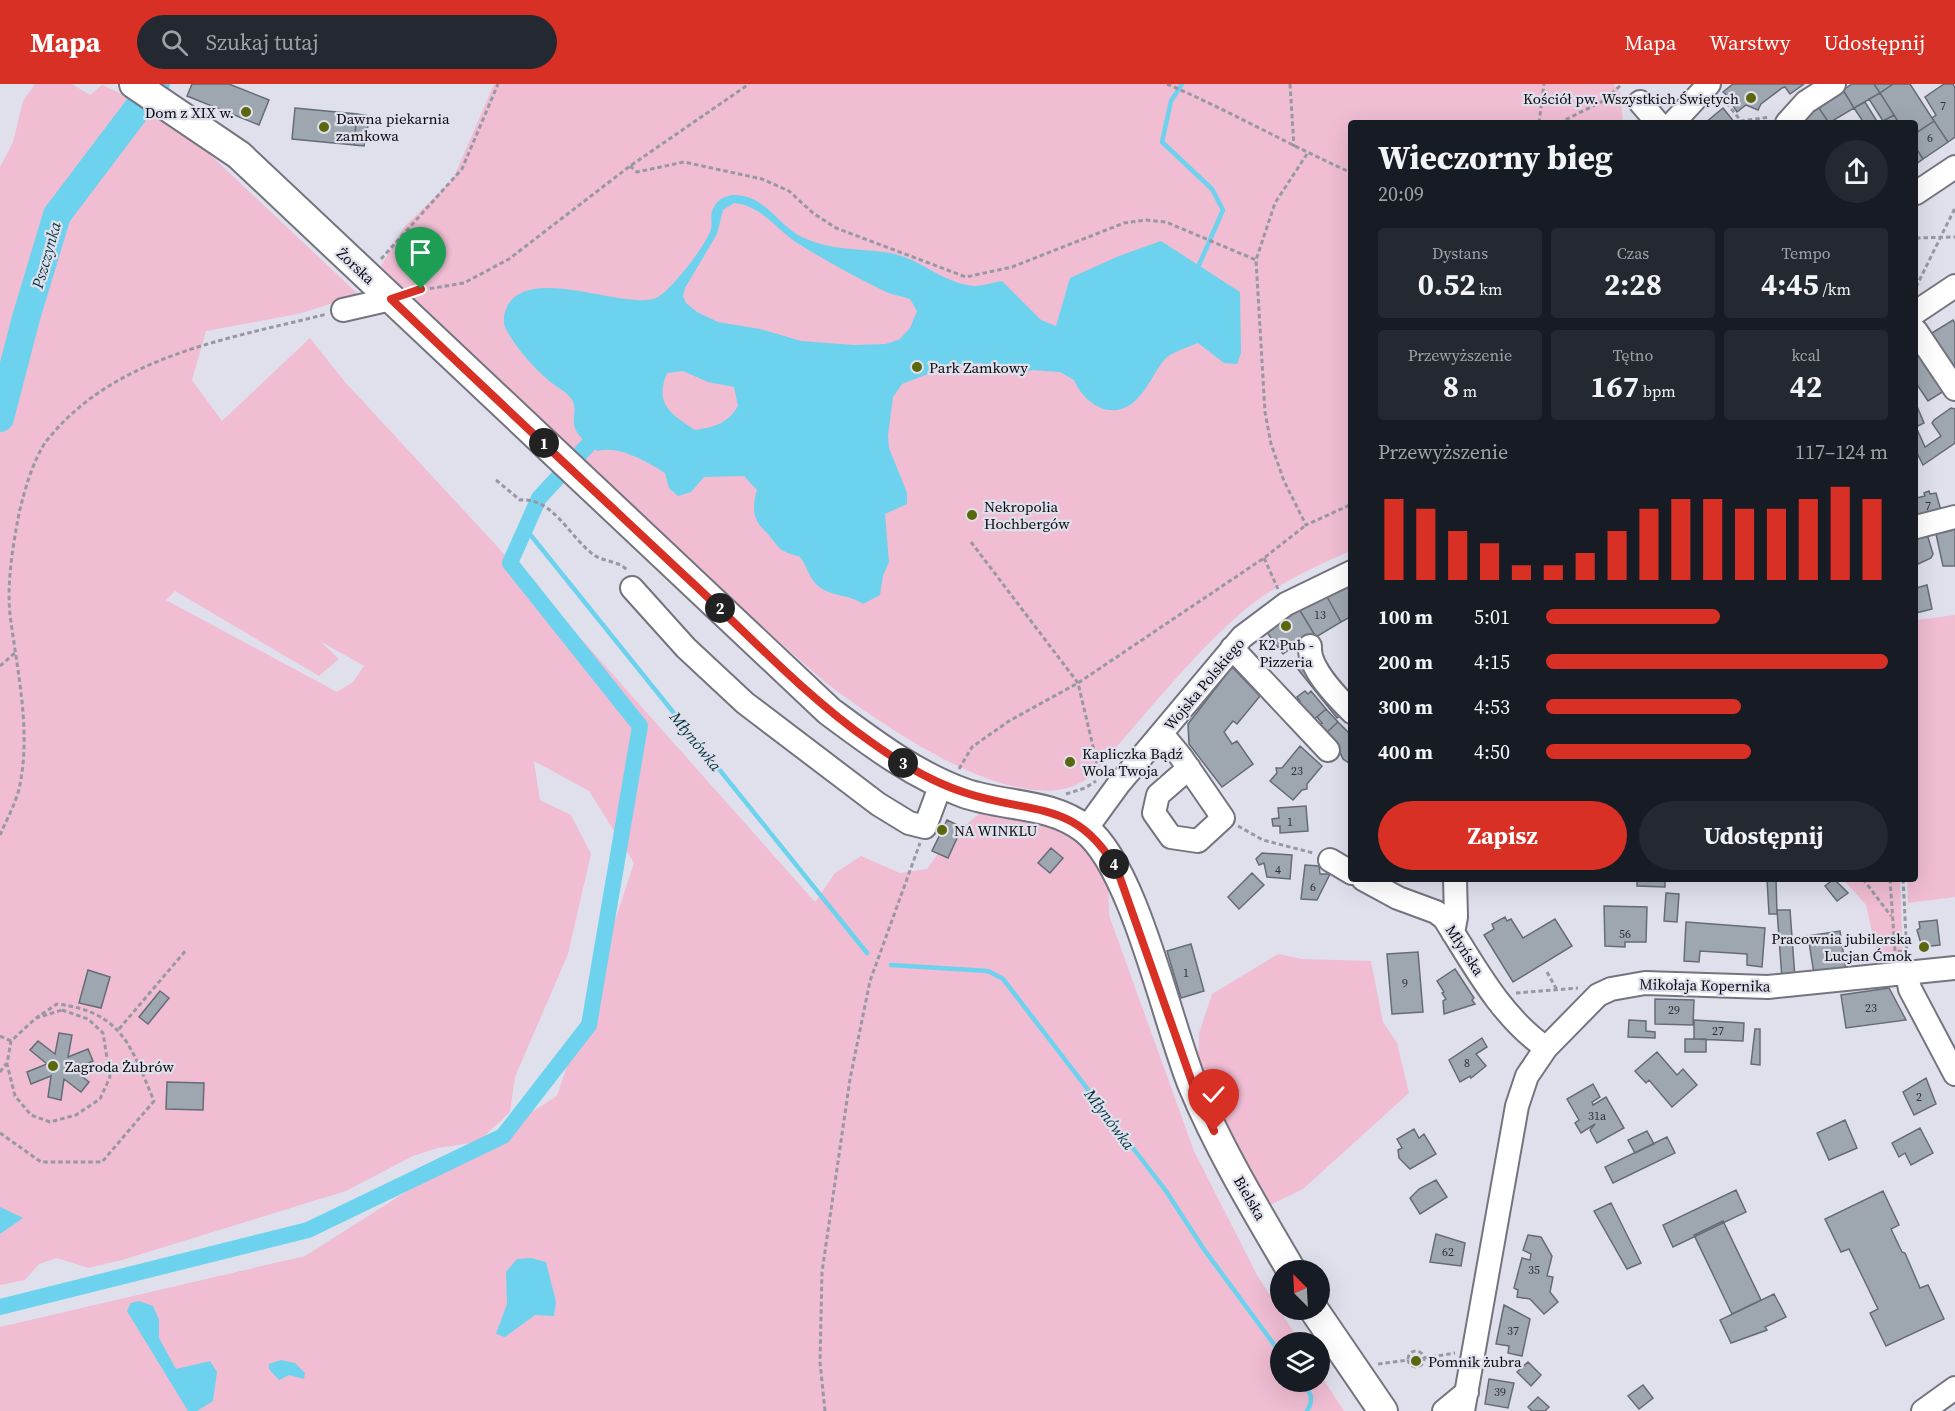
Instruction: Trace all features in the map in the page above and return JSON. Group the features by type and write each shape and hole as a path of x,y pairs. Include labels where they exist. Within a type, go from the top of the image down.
{"main road":[{"name":"Żorska","path":"134,84 239,155 829,711 915,771 949,780 967,794 1045,810 1086,829"},
{"name":"Bielska","path":"1086,829 1107,851 1118,872 1193,1085 1238,1178 1285,1260"},
{"path":"1321,1320 1383,1411"}],"street":[{"path":"1784,120 1806,102 1834,84"},
{"path":"1677,120 1714,89"},
{"path":"1640,102 1655,120"},
{"path":"1918,192 1955,166"},
{"path":"1918,311 1955,286"},
{"path":"344,310 391,299"},
{"path":"1918,335 1955,389"},
{"path":"1918,526 1955,517"},
{"name":"Wojska Polskiego","path":"1086,829 1118,785 1232,648 1286,604 1348,574"},
{"path":"632,588 686,648 746,703 878,804 909,823 925,827 949,780"},
{"path":"1310,646 1309,652 1316,667 1348,707"},
{"path":"1232,648 1328,750"},
{"path":"1162,734 1189,768 1223,818 1198,841 1171,837 1154,813 1158,795 1189,768"},
{"path":"1330,860 1348,871"},
{"name":"Młyńska","path":"1369,882 1398,898 1436,912 1453,933 1493,994 1524,1033 1546,1048"},
{"path":"1453,933 1456,917 1455,882"},
{"path":"1907,961 1910,989 1955,1074"},
{"name":"Mikołaja Kopernika","path":"1444,1411 1466,1402 1517,1106 1527,1076 1546,1048 1598,995 1620,986 1646,983 1768,987 1907,961 1955,968"},
{"path":"1923,1411 1955,1388"}],"path":[{"path":"376,264 462,169 498,84"},
{"path":"391,299 421,289 464,283 509,259 630,166 749,84"},
{"path":"1168,84 1201,98 1307,154 1348,171"},
{"path":"1290,84 1294,147"},
{"path":"1539,120 1544,84"},
{"path":"1565,120 1603,100 1622,84"},
{"path":"1714,89 1740,120"},
{"path":"1747,120 1772,116 1781,120"},
{"path":"1306,525 1284,482 1267,423 1261,369 1256,260 1275,203 1307,154"},
{"path":"630,166 638,172 684,162 762,179 789,191 813,213 836,228 966,277 1032,261 1114,227 1146,220 1166,222 1256,260"},
{"path":"1918,283 1955,208"},
{"path":"1918,238 1955,237"},
{"path":"0,835 19,790 24,735 17,651 10,612 12,548 22,496 46,440 99,390 163,358 344,310"},
{"path":"496,480 520,500 532,499 543,505"},
{"path":"949,780 972,747 1009,721 1078,683 1264,558 1306,525 1348,506"},
{"path":"971,542 1078,683 1100,776"},
{"path":"1264,558 1279,592"},
{"path":"0,666 17,651"},
{"path":"1066,794 1084,788 1108,767"},
{"path":"1223,818 1263,840 1305,850 1330,860"},
{"path":"825,1411 820,1362 822,1272 850,1078 870,981 925,827"},
{"path":"1865,882 1892,918"},
{"path":"1890,882 1895,951 1907,961"},
{"path":"1904,882 1907,961"},
{"path":"119,1029 187,949"},
{"path":"1547,972 1557,990"},
{"path":"1493,994 1588,987"},
{"path":"0,1133 41,1162 102,1162 154,1101 136,1058 119,1029 97,1014 74,1006 57,1004 36,1018 11,1041 7,1064 15,1096 31,1114 50,1122 76,1115 100,1099 110,1077 103,1033 88,1019 62,1010 36,1018"},
{"path":"0,1036 11,1041"},
{"path":"0,1072 7,1064"},
{"path":"1408,1360 1412,1353 1417,1351 1424,1358"},
{"path":"1424,1358 1460,1352"},
{"path":"1408,1360 1412,1366 1417,1367 1421,1365 1424,1358"},
{"path":"1373,1365 1408,1360"}],"shaded area":[{"path":"35,84 72,84 90,95 102,85 168,115 359,295 298,314 206,331 192,380 222,421 310,338 345,382 544,597 815,902 835,873 861,856 900,873 927,869 946,842 981,812 1043,820 1083,844 1108,877 1109,915 1194,1151 1257,1275 1270,1295 1270,1320 1286,1320 1294,1332 1270,1332 1270,1392 1330,1392 1330,1389 1344,1411 0,1411 0,1327 305,1256 557,1096 634,863 589,791 534,761 540,800 571,815 591,854 568,954 515,1077 510,1112 478,1142 437,1148 413,1156 346,1191 122,1260 88,1268 57,1258 39,1264 25,1280 0,1285 0,167 13,142 23,101","holes":["175,591 319,676 339,659 320,641 364,666 353,682 337,692 166,600"]},
{"name":"Park Zamkowy","path":"494,84 1613,84 1620,93 1623,120 1348,120 1348,552 1279,586 1252,604 1220,632 1182,671 1092,775 1064,789 1031,790 994,781 955,765 881,722 826,683 583,469 381,266 405,226 453,179"},
{"path":"1955,615 1955,897 1908,903 1907,882 1918,882 1918,620"},
{"path":"1846,882 1900,882 1903,961 1879,963 1866,905"},
{"path":"1278,954 1302,959 1371,961 1383,1022 1397,1043 1409,1093 1303,1189 1268,1206 1198,1060 1199,1033 1212,994"}],"water":[{"path":"732,195 754,199 794,232 815,242 901,256 963,284 978,286 1002,281 1041,320 1056,326 1070,278 1119,256 1161,241 1240,292 1241,353 1237,364 1224,363 1198,343 1176,352 1165,359 1135,401 1117,410 1108,410 1092,403 1074,380 1060,372 1032,370 1016,375 980,363 946,367 902,384 893,397 888,435 889,448 907,493 907,504 885,514 889,562 883,576 880,595 863,604 823,590 812,579 800,557 779,548 756,518 754,502 757,490 744,476 704,477 691,492 678,496 669,488 665,473 649,464 623,452 597,451 576,431 573,401 531,364 505,326 506,309 517,295 534,289 555,288 624,299 644,300 658,297 680,276 708,236 711,229 712,212 719,200","holes":["734,203 753,209 791,238 841,269 887,292 910,299 917,311 910,328 900,339 886,344 854,345 801,341 760,329 718,322 697,312 686,303 683,296 685,288 717,234 723,210","683,371 708,382 734,387 738,406 734,412 720,424 695,430 679,419 667,407 663,384 667,373"]},
{"path":"0,1207 23,1218 0,1234"},
{"path":"531,1258 546,1262 556,1302 554,1316 535,1315 505,1337 496,1334 507,1304 506,1272 517,1259"},
{"path":"139,1301 153,1306 159,1320 159,1338 176,1369 210,1361 217,1372 213,1401 197,1411 188,1411 127,1311 131,1303"},
{"path":"281,1360 295,1363 305,1373 304,1379 289,1375 279,1380 269,1369 269,1364"}],"building":[{"name":"Dom z XIX w.","path":"192,84 229,84 269,100 259,125 187,96"},
{"name":"Kościół pw. Wszystkich Świętych","path":"1733,84 1804,84 1790,94 1785,87 1782,88 1761,104 1758,110 1746,105 1737,112 1732,104 1735,102 1723,92"},
{"path":"1852,84 1874,84 1880,93 1854,108 1843,90"},
{"path":"1874,84 1893,84 1880,93"},
{"path":"1893,84 1910,84 1934,121 1918,132 1918,120 1897,120 1880,93"},
{"path":"1944,84 1953,84 1955,88 1955,137 1948,142 1932,118 1936,115 1925,97"},
{"path":"1843,90 1854,108 1834,120 1827,120 1817,105"},
{"path":"1880,93 1894,115 1882,120 1869,99"},
{"path":"1865,102 1876,120 1862,120 1854,108"},
{"path":"1817,105 1827,120 1802,120"},
{"name":"Dawna piekarnia zamkowa","path":"295,108 357,114 354,145 292,139"},
{"path":"1723,108 1733,120 1709,120"},
{"path":"357,114 370,116 364,146 354,145"},
{"path":"1894,115 1897,120 1885,120"},
{"path":"1934,121 1948,142 1923,159 1918,151 1918,132"},
{"path":"1918,151 1923,159 1918,163"},
{"path":"1953,320 1955,323 1955,378 1927,336"},
{"path":"1918,350 1944,391 1928,401 1918,386"},
{"path":"1951,408 1955,409 1955,443 1923,465 1918,455 1918,431 1925,447 1941,436 1932,423"},
{"path":"1918,409 1924,423 1918,426"},
{"path":"1929,491 1930,494 1936,493 1942,514 1918,520 1918,498 1925,496 1924,493"},
{"path":"1955,528 1955,566 1943,566 1936,534"},
{"path":"1927,534 1933,554 1931,558 1918,564 1918,536"},
{"path":"1927,585 1932,609 1918,612 1918,587"},
{"path":"1348,587 1348,618 1341,622 1326,595"},
{"path":"1326,595 1341,622 1316,637 1299,609"},
{"path":"1299,609 1316,637 1310,635 1283,654 1266,631"},
{"path":"1300,657 1344,713 1337,718 1293,663"},
{"path":"1232,667 1260,696 1237,724 1233,721 1224,732 1232,744 1237,741 1253,764 1222,787 1189,744 1188,724"},
{"path":"1305,691 1308,694 1311,691 1326,709 1311,722 1296,705 1300,701 1297,697"},
{"path":"1326,709 1338,722 1326,733 1319,725 1322,723 1317,717"},
{"path":"1338,722 1348,732 1348,762 1343,759 1337,746 1326,733"},
{"path":"1300,746 1322,766 1307,784 1307,789 1302,790 1293,800 1270,781 1277,773 1276,768 1282,768"},
{"path":"1306,806 1308,831 1280,833 1280,826 1273,826 1272,819 1279,818 1278,808"},
{"path":"947,820 962,827 948,858 932,851"},
{"path":"1051,848 1063,858 1050,873 1038,863"},
{"path":"1262,853 1292,855 1290,879 1267,877 1264,863 1259,865 1256,859"},
{"path":"1305,865 1319,866 1320,874 1330,874 1317,900 1301,899"},
{"path":"1252,873 1264,885 1239,909 1228,897"},
{"path":"1637,882 1665,882 1665,887 1637,886"},
{"path":"1767,882 1776,882 1777,914 1769,914"},
{"path":"1830,882 1837,882 1848,893 1837,901 1825,886"},
{"path":"1666,893 1679,894 1677,922 1664,921"},
{"path":"1604,906 1647,907 1646,942 1625,942 1625,947 1605,946"},
{"path":"1777,910 1790,910 1795,978 1782,979"},
{"path":"1505,917 1507,921 1511,919 1523,938 1555,919 1572,946 1513,982 1484,935 1494,929 1492,924"},
{"path":"1937,920 1940,945 1922,947 1917,930 1920,928 1919,922"},
{"path":"1686,922 1765,928 1762,967 1747,965 1747,954 1700,951 1699,962 1684,961"},
{"path":"1840,931 1846,970 1814,974 1808,936"},
{"path":"1191,944 1204,991 1181,998 1167,951"},
{"path":"1418,952 1423,1012 1392,1014 1387,954"},
{"path":"1455,969 1474,998 1472,1000 1475,1004 1444,1014 1443,1001 1446,999 1437,981"},
{"path":"88,970 110,977 101,1008 79,1003"},
{"path":"1889,988 1906,1020 1846,1028 1841,995"},
{"path":"160,991 169,998 148,1024 139,1017"},
{"path":"1655,999 1694,1000 1693,1025 1655,1024"},
{"path":"1629,1020 1646,1021 1646,1031 1655,1032 1655,1038 1628,1037"},
{"path":"1694,1020 1744,1023 1743,1041 1694,1039"},
{"path":"1755,1029 1760,1029 1760,1065 1751,1064"},
{"path":"59,1033 72,1035 68,1057 88,1049 93,1061 73,1069 89,1082 81,1092 64,1079 61,1100 48,1097 51,1076 31,1084 27,1072 47,1064 30,1050 38,1041 55,1054"},
{"path":"1482,1038 1487,1047 1476,1054 1486,1066 1471,1078 1470,1076 1460,1082 1449,1060"},
{"path":"1685,1039 1706,1039 1706,1052 1685,1052"},
{"path":"1657,1052 1677,1075 1683,1069 1697,1085 1672,1107 1649,1080 1646,1083 1635,1071"},
{"path":"1926,1078 1936,1104 1914,1115 1903,1092"},
{"path":"167,1082 204,1083 203,1110 166,1109"},
{"path":"1593,1084 1600,1097 1592,1102 1593,1105 1606,1097 1624,1128 1597,1143 1590,1130 1595,1124 1581,1133 1575,1123 1579,1120 1567,1099"},
{"path":"1845,1120 1857,1148 1829,1160 1817,1133"},
{"path":"1920,1128 1933,1153 1911,1165 1905,1153 1899,1157 1892,1143"},
{"path":"1414,1129 1419,1138 1424,1134 1436,1154 1410,1169 1399,1158 1398,1150 1402,1148 1397,1139"},
{"path":"1647,1131 1654,1144 1635,1153 1628,1140"},
{"path":"1667,1137 1675,1153 1613,1183 1605,1167"},
{"path":"1436,1180 1447,1197 1420,1214 1410,1198 1419,1189"},
{"path":"1736,1190 1746,1212 1673,1247 1663,1225"},
{"path":"1883,1191 1899,1225 1891,1229 1902,1252 1905,1253 1920,1288 1928,1285 1944,1319 1886,1346 1870,1313 1878,1309 1867,1286 1849,1249 1841,1252 1825,1219"},
{"path":"1611,1203 1641,1263 1627,1269 1594,1211"},
{"path":"1723,1221 1761,1300 1732,1314 1694,1235"},
{"path":"1436,1234 1465,1243 1461,1266 1430,1262"},
{"path":"1528,1235 1541,1237 1552,1256 1547,1276 1553,1277 1550,1292 1558,1302 1544,1314 1530,1299 1517,1297 1518,1290 1514,1288 1522,1258 1530,1260 1531,1254 1523,1250"},
{"path":"1774,1294 1786,1317 1765,1327 1767,1330 1731,1343 1720,1320"},
{"path":"1504,1305 1530,1319 1522,1356 1508,1353 1509,1346 1496,1344"},
{"path":"1528,1362 1541,1375 1531,1386 1517,1372"},
{"path":"1489,1379 1514,1383 1508,1408 1485,1404"},
{"path":"1643,1385 1653,1398 1639,1409 1628,1396"},
{"path":"1538,1397 1549,1407 1545,1411 1532,1411 1528,1407"}],"waterway":[{"name":"Pszczynka","path":"0,418 26,318 57,215 156,84"},
{"path":"1182,84 1171,101 1162,142 1212,189 1223,210 1199,265"},
{"path":"0,1307 308,1230 503,1136 589,1025 640,726 510,563 539,498 589,444"},
{"name":"Młynówka","path":"525,528 867,953"},
{"name":"Młynówka","path":"891,965 988,971 1003,979 1166,1191 1203,1248 1270,1339"},
{"name":"Młynówka","path":"1307,1411 1311,1402 1308,1392"}],"place":[{"name":"Kościół pw. Wszystkich Świętych","path":"1751,98"},
{"name":"Dom z XIX w.","path":"246,112"},
{"name":"Dawna piekarnia zamkowa","path":"324,127"},
{"name":"Park Zamkowy","path":"917,367"},
{"name":"Nekropolia Hochbergów","path":"972,515"},
{"name":"K2 Pub - Pizzeria","path":"1286,626"},
{"name":"Kapliczka Bądź Wola Twoja","path":"1070,762"},
{"name":"NA WINKLU","path":"942,830"},
{"name":"Pracownia jubilerska Lucjan Ćmok","path":"1924,947"},
{"name":"Zagroda Żubrów","path":"53,1066"},
{"name":"Pomnik żubra","path":"1416,1361"}],"route":[{"path":"421,289 391,299 829,711 915,771 967,794 1026,805 1067,818 1086,829 1107,851 1118,872 1146,948 1193,1085 1214,1131"}]}
